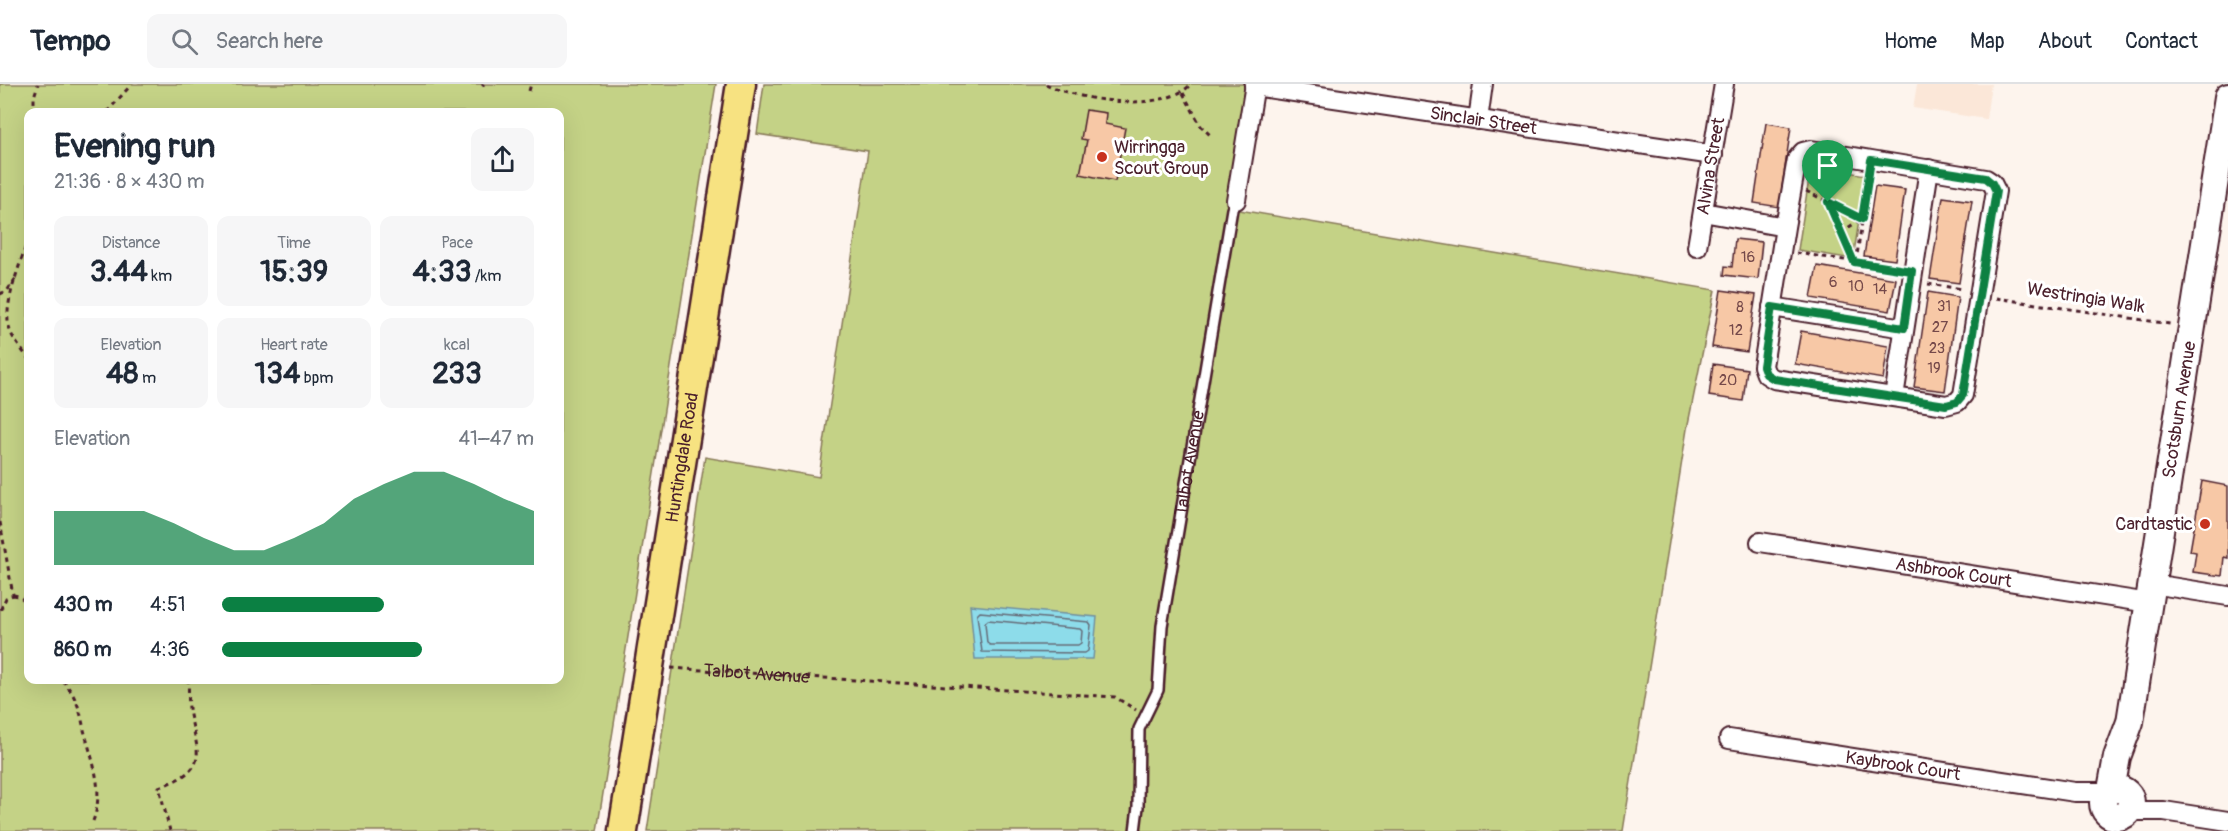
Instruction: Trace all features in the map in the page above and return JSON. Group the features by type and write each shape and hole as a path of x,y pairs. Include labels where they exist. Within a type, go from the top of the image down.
{"main road":[{"name":"Huntingdale Road","path":"623,831 741,84"}],"street":[{"path":"1478,120 1483,84"},
{"name":"Alvina Street","path":"1697,247 1724,84"},
{"name":"Sinclair Street","path":"1254,85 1713,155"},
{"name":"Talbot Avenue","path":"1234,205 1254,85"},
{"name":"Scotsburn Avenue","path":"2117,808 2117,757 2130,722 2223,160 2228,97"},
{"path":"1811,150 1871,160 1986,178 1996,191 1963,395 1957,402 1946,405 1774,379 1766,374 1763,366 1797,159 1803,152 1811,150"},
{"path":"1893,397 1929,169"},
{"path":"1703,212 1785,227"},
{"path":"1772,307 1904,328"},
{"name":"Ashbrook Court","path":"1760,542 2150,594 2228,596"},
{"name":"Kaybrook Court","path":"1730,739 2075,792 2117,808 2164,811 2228,821"}],"lane":[{"name":"Talbot Avenue","path":"1135,831 1138,807 1139,729 1158,690 1162,626 1234,205"}],"path":[{"path":"34,108 36,84"},
{"path":"529,91 531,84"},
{"path":"1046,84 1058,90 1141,103 1184,93 1191,84"},
{"path":"111,108 131,85"},
{"path":"1184,93 1200,126 1210,135"},
{"path":"1855,262 1871,160"},
{"path":"1811,164 1855,262"},
{"path":"1805,190 1862,219"},
{"path":"1841,232 1862,219"},
{"path":"1795,252 1855,262 1980,293"},
{"path":"24,253 10,304 8,322 14,338 24,352"},
{"path":"0,294 7,291 17,277"},
{"name":"Westringia Walk","path":"1980,293 2170,324 2169,334"},
{"path":"0,522 13,595"},
{"path":"0,611 6,598 13,595 24,600"},
{"name":"Talbot Avenue","path":"649,667 1114,697 1146,716"},
{"path":"66,684 80,711 93,759 99,796 93,821"},
{"path":"170,831 159,787 187,772 195,765 195,738 189,710 188,684"}],"shaded area":[{"path":"1917,84 1991,84 1986,119 1913,108"}],"green space":[{"path":"0,84 716,84 597,831 0,831"},
{"path":"764,84 1245,84 1227,208 1715,290 1687,429 1623,831 647,831 705,457 819,477 868,151 757,134"},
{"path":"1811,166 1866,175 1853,259 1798,250"}],"water":[{"path":"970,605 1097,617 1093,659 975,659"}],"building":[{"name":"Wirringga Scout Group","path":"1086,110 1106,113 1105,124 1125,128 1115,181 1080,174 1087,140 1081,139"},
{"path":"1766,123 1791,127 1779,207 1754,203"},
{"path":"1875,186 1905,190 1895,260 1864,256"},
{"path":"1943,197 1972,201 1959,283 1930,279"},
{"path":"1735,239 1762,242 1758,279 1724,275 1725,266 1732,267"},
{"path":"1817,266 1896,279 1890,311 1811,298"},
{"path":"1721,290 1756,295 1747,352 1712,347"},
{"path":"1928,292 1958,297 1945,391 1914,387"},
{"path":"1801,331 1888,346 1883,379 1795,364"},
{"path":"1713,364 1747,369 1743,401 1709,396"},
{"path":"2202,481 2228,486 2228,558 2224,557 2222,576 2193,572 2196,552 2190,551"}],"place":[{"name":"Wirringga Scout Group","path":"1102,157"},
{"name":"Cardtastic","path":"2205,524"}],"route":[{"path":"1871,160 1986,178 1992,183 1996,191 1963,395 1957,402 1946,405 1774,379 1766,374 1763,366 1772,307 1904,328 1912,271 1854,262 1828,202 1862,219 1871,160"}]}
